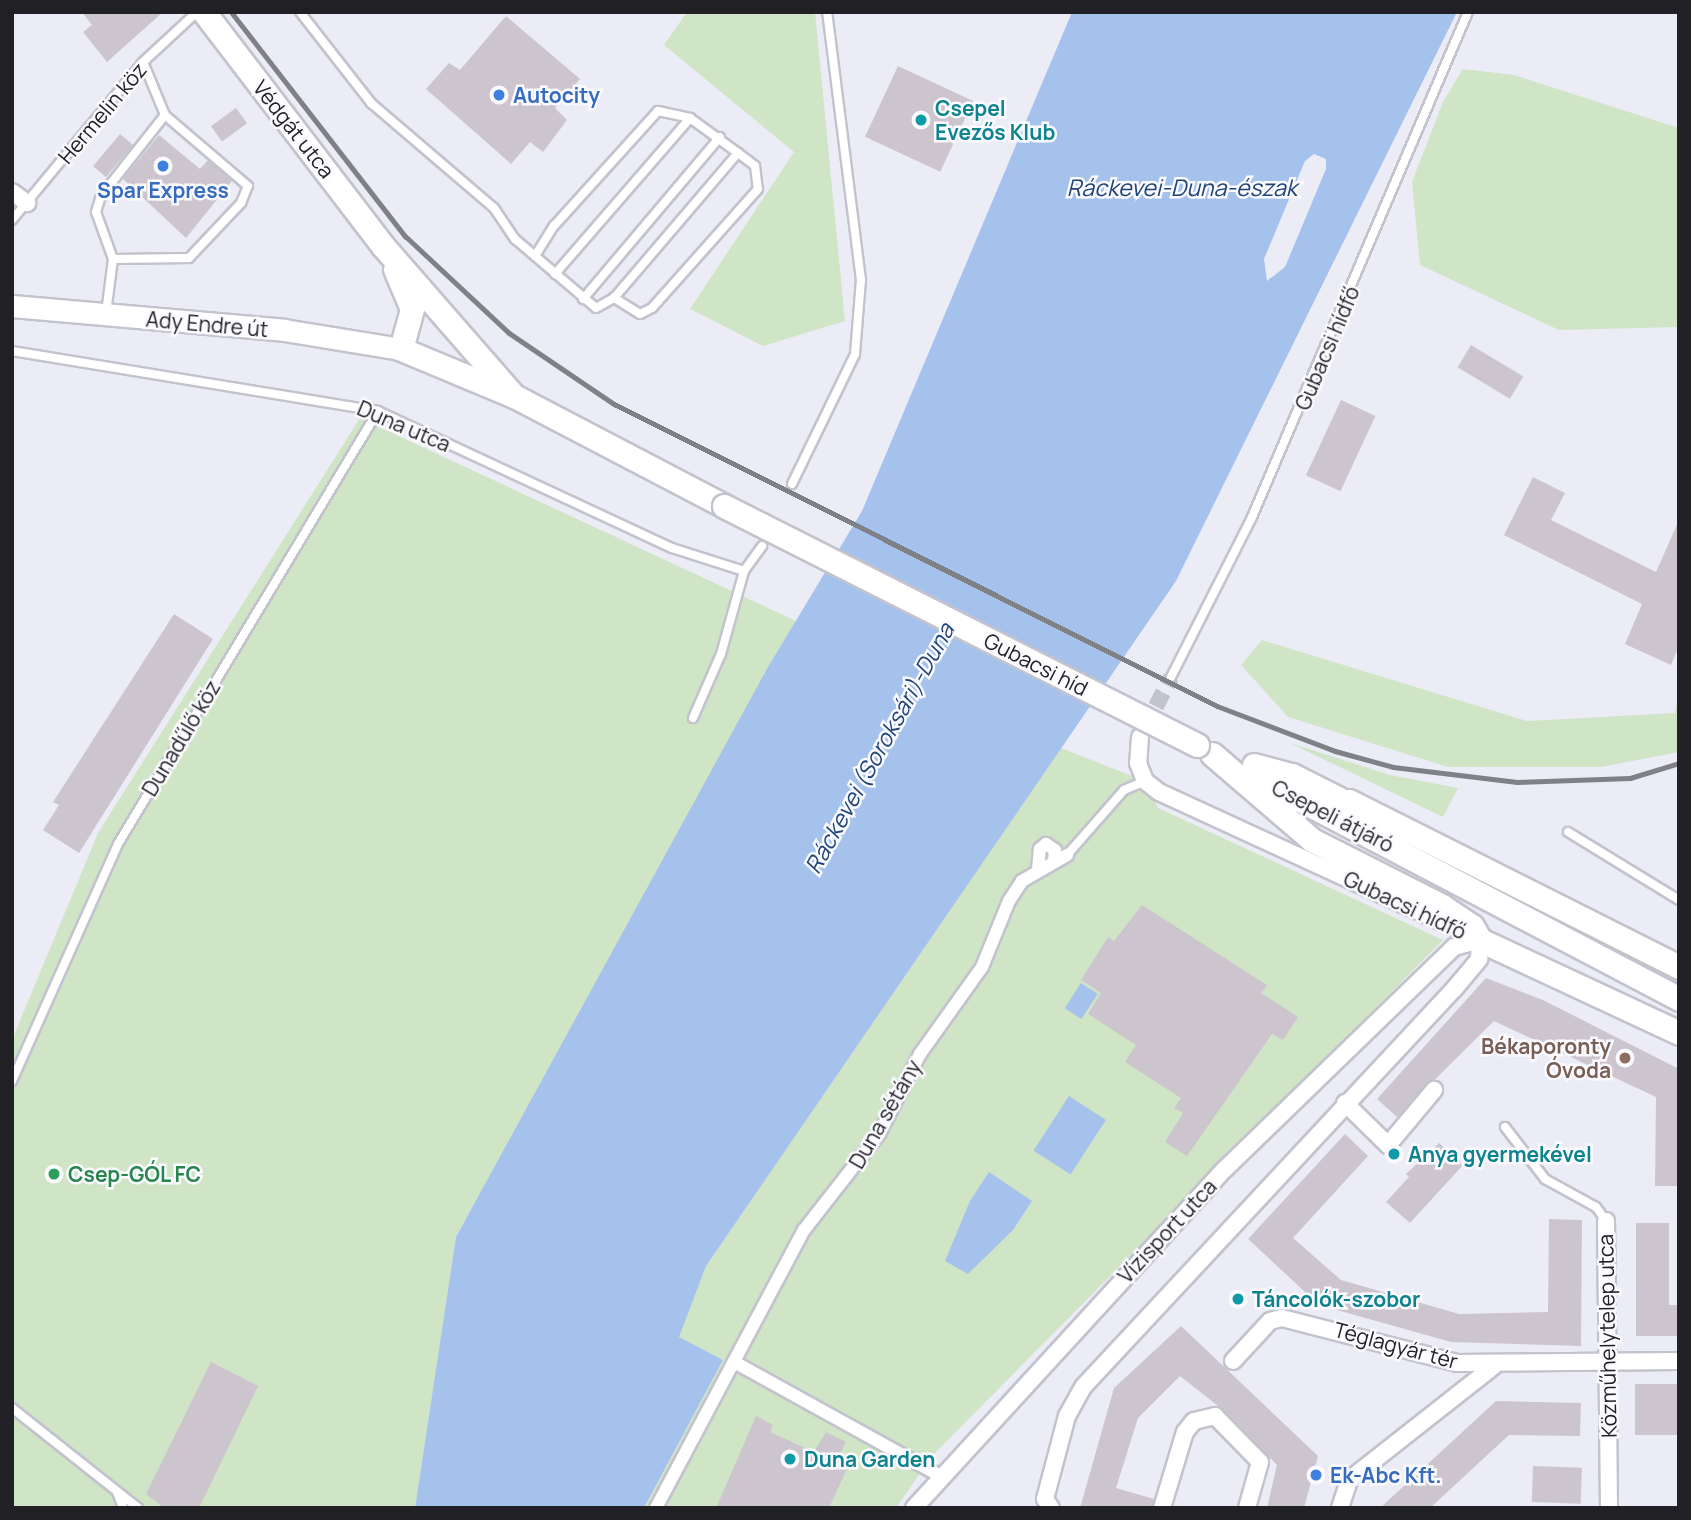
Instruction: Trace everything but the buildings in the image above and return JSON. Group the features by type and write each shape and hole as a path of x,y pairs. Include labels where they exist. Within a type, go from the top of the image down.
{"main road":[{"name":"Védgát utca","path":"204,12 383,246 514,396"},
{"name":"Védgát utca","path":"383,246 412,309 401,349 514,396 724,506"},
{"name":"Gubacsi híd","path":"724,506 1205,750"},
{"name":"Csepeli átjáró","path":"1205,750 1292,775 1349,801 1454,878"},
{"name":"Csepeli átjáró","path":"1205,750 1454,878 1679,999"},
{"path":"1205,750 1300,832 1442,906 1472,926 1480,940 1679,1033"},
{"path":"1349,801 1679,967"}],"street":[{"path":"12,192 27,203"},
{"name":"Ady Endre út","path":"12,306 284,330 401,349"},
{"path":"1140,737 1136,752 1145,781"},
{"name":"Gubacsi hídfő","path":"1145,781 1480,940"},
{"path":"1038,870 1040,849 1046,844 1055,850 1054,862"},
{"path":"1038,870 1067,855"},
{"name":"Duna sétány","path":"656,1508 804,1230 879,1134 920,1054 982,967 1009,901 1038,870"},
{"name":"Vízisport utca","path":"914,1508 939,1475 1225,1169 1454,947 1480,940 1479,959 1455,988 1345,1102 1083,1387 1068,1416 1045,1499 1051,1508"},
{"path":"1434,968 1455,988"},
{"path":"1345,1102 1388,1145 1434,1090"},
{"name":"Közműhelytelep utca","path":"1606,1222 1609,1508"},
{"name":"Téglagyár tér","path":"1233,1361 1270,1321 1282,1318 1457,1363 1494,1366 1609,1359 1679,1361"},
{"path":"734,1362 939,1475"},
{"name":"Téglagyár tér","path":"1340,1508 1349,1480 1494,1366"},
{"path":"1162,1508 1185,1432 1194,1421 1215,1416 1260,1462 1247,1508"}],"lane":[{"name":"Hermelin köz","path":"12,220 143,62 197,12"},
{"path":"300,12 372,103 494,208 535,256 596,308 614,299 738,153"},
{"path":"792,484 855,354 861,280 828,12"},
{"name":"Gubacsi hídfő","path":"1171,677 1252,517 1468,12"},
{"path":"113,259 189,258 240,203 248,186 165,115 143,62"},
{"path":"535,256 554,226 658,111 690,118 720,137 755,166 758,189 652,308 640,314 614,299"},
{"path":"106,315 113,259 96,212 101,196 165,115"},
{"path":"555,274 690,118"},
{"path":"583,299 720,137"},
{"name":"Duna utca","path":"12,351 378,411 672,548 744,571"},
{"name":"Dunadűlő köz","path":"12,1081 118,844 378,411"},
{"path":"693,718 721,654 744,571 762,545"},
{"path":"1067,855 1124,790 1145,781"},
{"path":"1568,832 1679,900"},
{"name":"Közműhelytelep utca","path":"1504,1127 1545,1180 1596,1207 1606,1222"},
{"path":"12,1408 138,1508"},
{"path":"117,1492 123,1508"}],"green space":[{"path":"687,12 815,12 845,321 763,346 690,309 794,152 664,45"},
{"path":"1463,69 1514,75 1679,128 1679,327 1559,330 1420,265 1412,182 1443,102"},
{"path":"360,418 796,621 456,1237 415,1508 12,1508 12,1040 98,833"},
{"path":"1262,640 1527,721 1675,713 1679,690 1679,752 1601,767 1448,767 1288,717 1241,665"},
{"path":"1290,743 1390,775 1458,788 1443,817"},
{"path":"1061,748 1145,781 1158,808 1443,940 931,1457 896,1508 644,1508 723,1360 678,1337 706,1266"}],"water":[{"name":"Ráckevei-Duna-észak","path":"1072,12 1457,12 1176,581 706,1266 679,1337 723,1360 644,1508 415,1508 456,1237 768,667 862,511"},
{"path":"1081,983 1098,994 1081,1019 1065,1008"},
{"path":"1069,1096 1106,1120 1070,1174 1034,1151"},
{"path":"989,1172 1032,1201 1013,1230 968,1274 945,1261 970,1201"}],"pier":[{"path":"1314,154 1326,159 1326,169 1285,267 1267,281 1264,259 1305,161"}],"tunnel":[{"path":"1145,728 1171,677"}],"railway":[{"path":"231,12 405,236 509,333 614,404 1217,706 1335,751 1393,767 1517,782 1630,778 1679,763"}],"place":[{"name":"Autocity","path":"499,95"},
{"name":"Csepel Evezős Klub","path":"921,120"},
{"name":"Spar Express","path":"163,166"},
{"name":"Békaporonty Óvoda","path":"1625,1058"},
{"name":"Anya gyermekével","path":"1394,1154"},
{"name":"Csep-GÓL FC","path":"54,1174"},
{"name":"Táncolók-szobor","path":"1238,1299"},
{"name":"Duna Garden","path":"790,1459"},
{"name":"Ek-Abc Kft.","path":"1316,1475"}],"water label":[{"name":"Ráckevei (Soroksári)-Duna","path":"879,748"}]}
